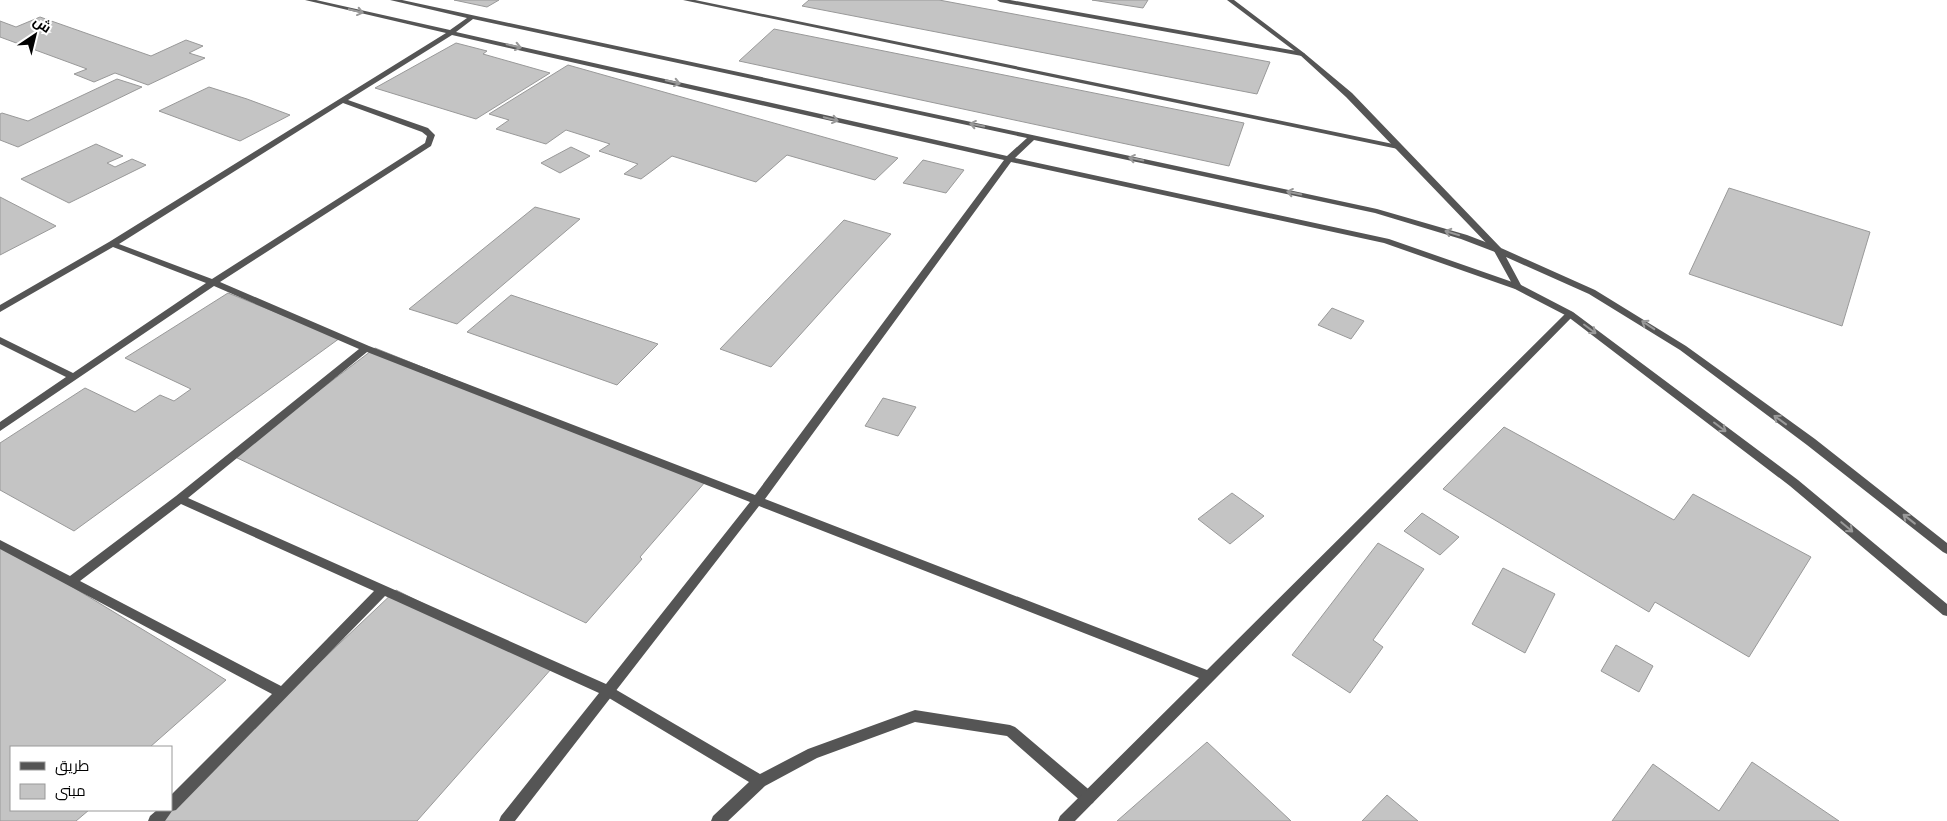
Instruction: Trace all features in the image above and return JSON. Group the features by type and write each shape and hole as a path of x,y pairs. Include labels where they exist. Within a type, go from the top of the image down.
{"street":[{"path":"308,0 1009,159 1386,241 1518,287 1570,314 1794,483 1947,611"},
{"path":"393,0 1377,211 1464,237 1592,292 1683,348 1811,442 1947,549"},
{"path":"686,0 1398,148"},
{"path":"1000,0 1302,54"},
{"path":"1230,0 1302,54 1349,95 1498,250 1518,287"},
{"path":"0,309 112,244 452,32 472,17"},
{"path":"0,427 213,282 428,144 431,135 425,130 341,100"},
{"path":"506,821 758,500 1009,159 1033,137"},
{"path":"112,244 213,282 366,348 1209,677"},
{"path":"1065,821 1570,314"},
{"path":"0,340 73,377"},
{"path":"71,582 180,498 366,348"},
{"path":"180,498 608,691 760,781"},
{"path":"0,544 282,693"},
{"path":"172,804 383,590"},
{"path":"718,821 760,781 812,753 915,716 1010,731 1088,798"},
{"path":"155,821 165,811"}],"building":[{"path":"454,0 499,0 487,7"},
{"path":"809,0 939,0 1270,62 1257,94 802,6"},
{"path":"1092,0 1148,0 1143,8"},
{"path":"40,17 151,56 186,40 203,46 189,53 205,58 148,85 115,73 94,82 74,74 87,69 0,37 0,21 16,27"},
{"path":"774,29 1244,123 1229,166 739,61"},
{"path":"456,43 487,51 483,54 550,73 476,119 375,88"},
{"path":"568,65 898,158 875,180 787,155 756,182 672,156 641,179 624,174 638,164 599,151 610,144 566,130 546,144 496,129 509,120 489,114"},
{"path":"117,79 142,87 18,147 0,140 0,114 28,121"},
{"path":"209,87 290,115 240,141 159,111"},
{"path":"96,144 123,156 107,163 115,167 132,159 146,165 69,203 21,179"},
{"path":"571,147 590,156 560,173 541,163"},
{"path":"923,160 964,170 946,193 903,183"},
{"path":"1729,188 1870,232 1842,326 1689,274"},
{"path":"0,197 56,226 0,255"},
{"path":"535,207 580,219 457,324 409,309"},
{"path":"844,220 891,234 771,367 720,349"},
{"path":"228,293 340,338 74,531 0,490 0,443 85,388 135,412 160,395 174,401 191,389 125,358"},
{"path":"511,295 658,344 617,385 467,332"},
{"path":"1332,308 1364,321 1351,339 1318,325"},
{"path":"375,348 706,481 586,623 233,456"},
{"path":"883,398 916,407 898,436 865,426"},
{"path":"1504,427 1674,520 1693,494 1811,557 1749,657 1655,602 1649,612 1443,489"},
{"path":"1232,493 1264,516 1230,544 1198,519"},
{"path":"1422,513 1459,537 1440,555 1404,531"},
{"path":"0,543 226,680 151,746 10,746 10,811 88,811 76,821 0,821"},
{"path":"1378,543 1424,569 1373,640 1383,647 1350,693 1292,655"},
{"path":"1503,568 1555,594 1525,653 1472,624"},
{"path":"396,590 552,668 417,821 152,821 163,811 172,811 172,802"},
{"path":"1616,645 1653,666 1639,692 1601,671"},
{"path":"1207,742 1291,821 1117,821"},
{"path":"1752,762 1839,821 1612,821 1653,764 1719,811"},
{"path":"1387,795 1418,821 1362,821"}]}
